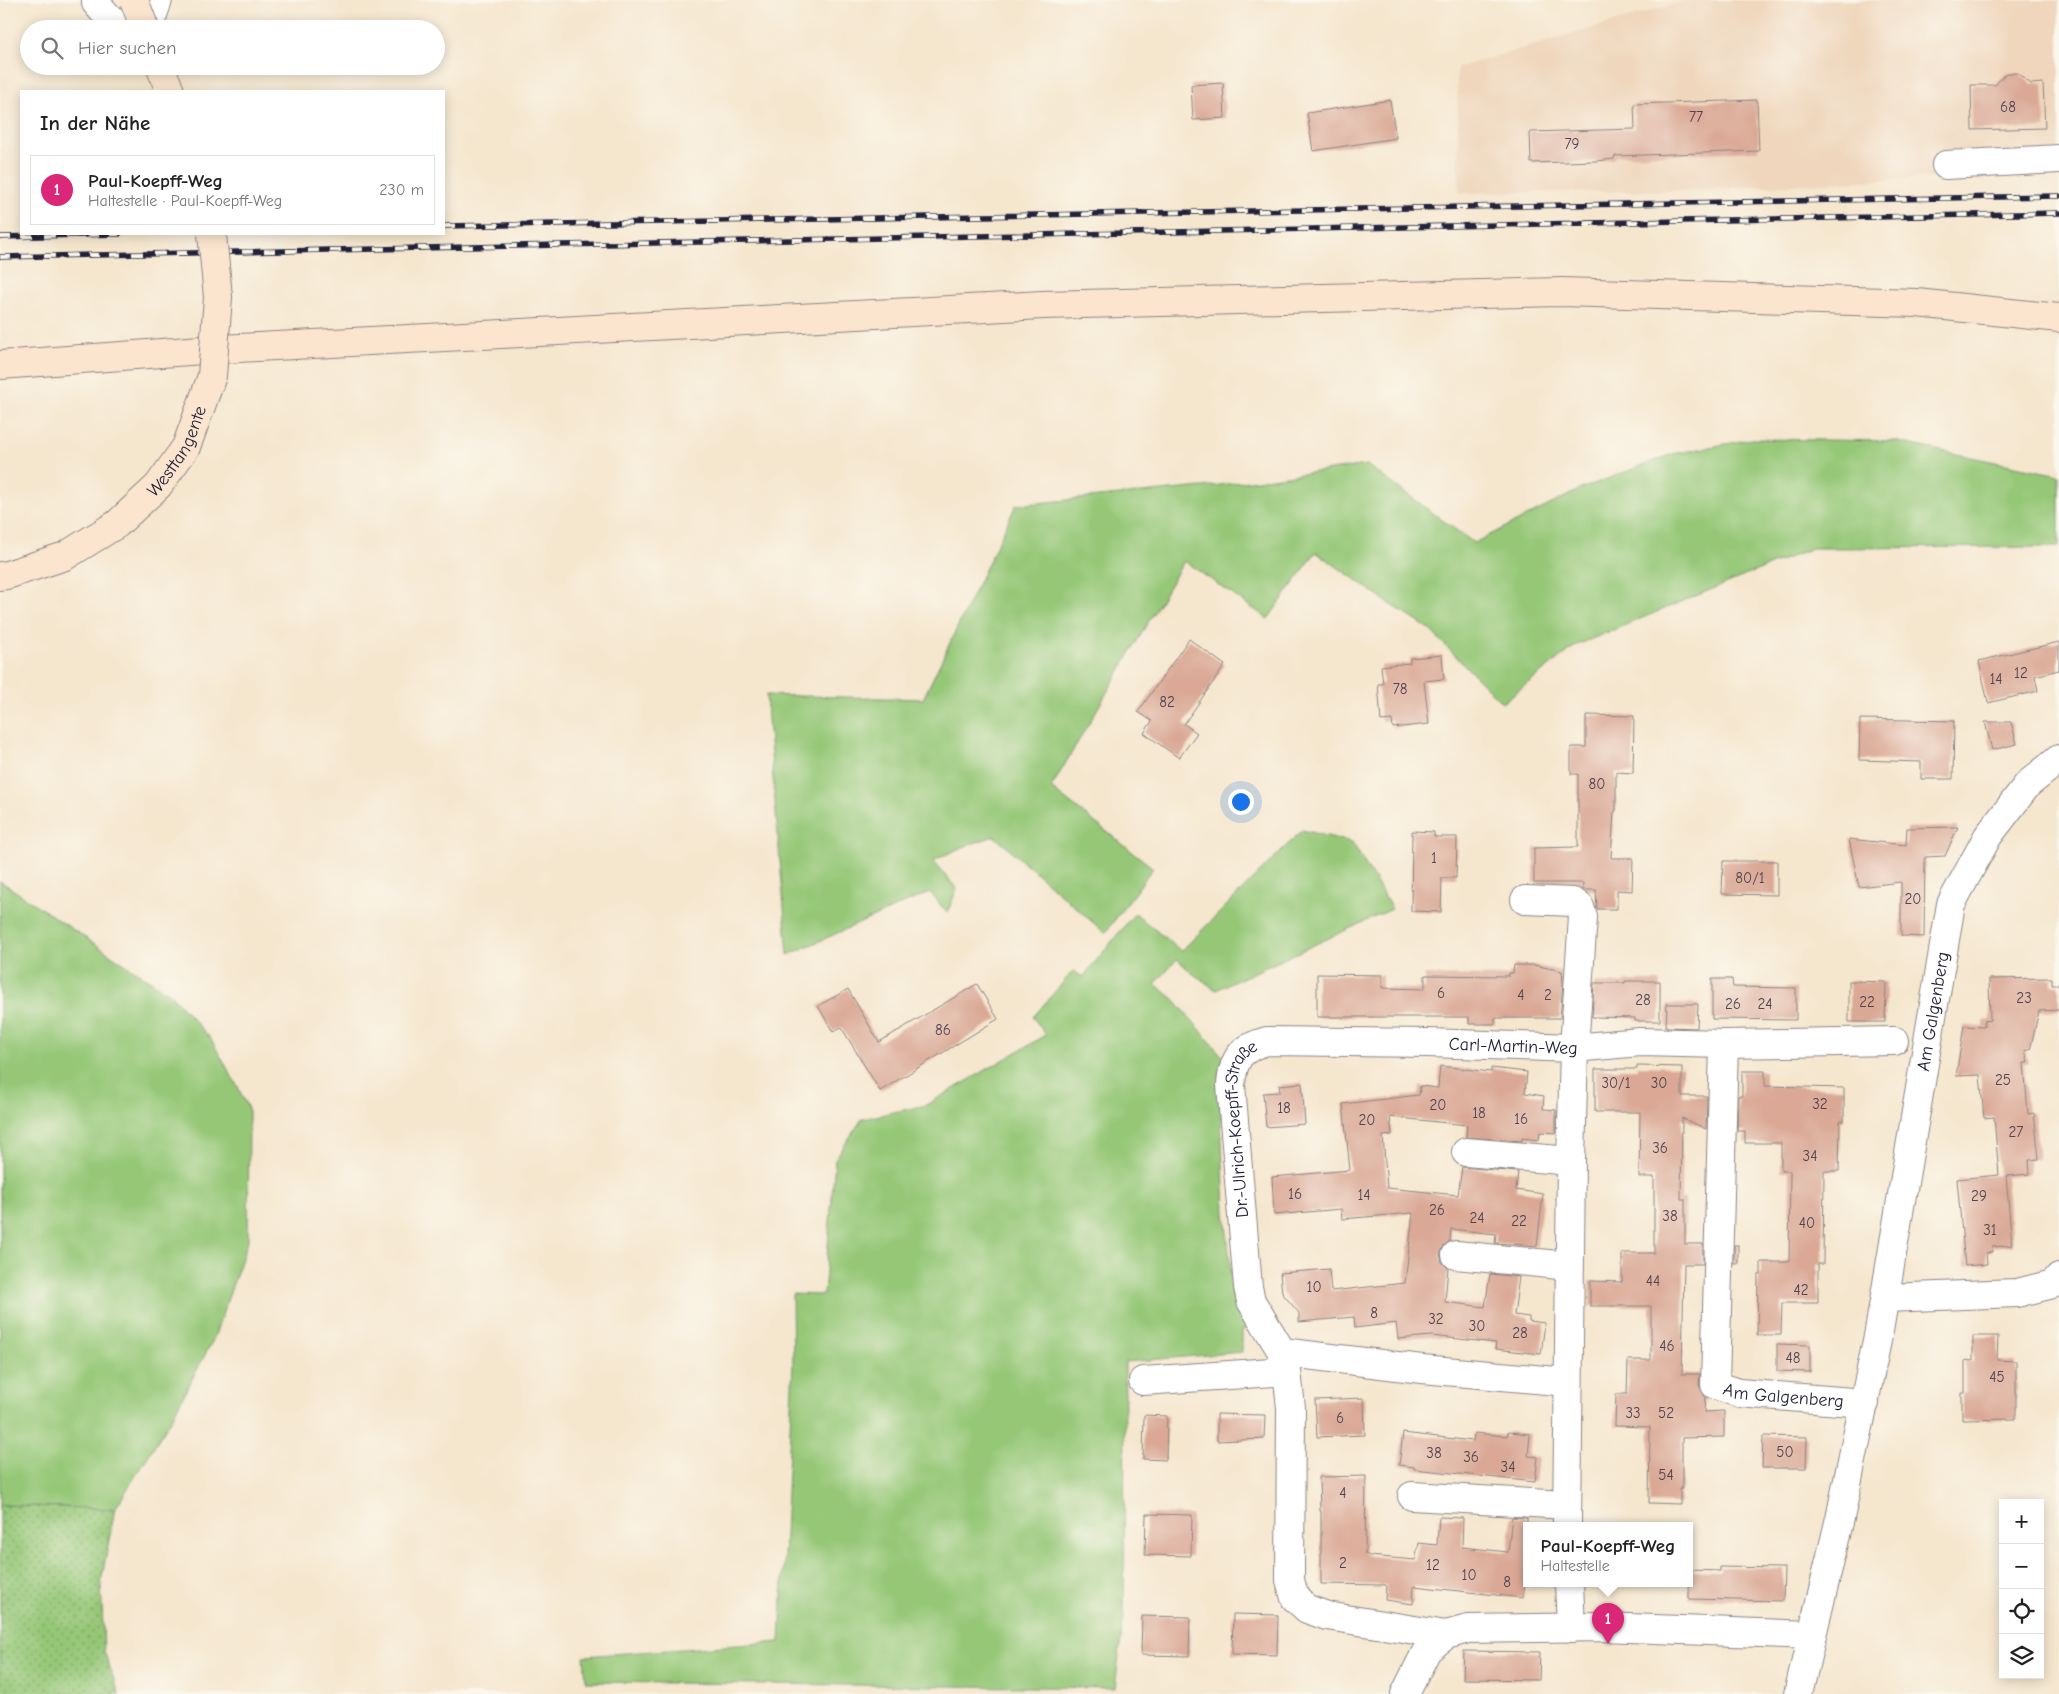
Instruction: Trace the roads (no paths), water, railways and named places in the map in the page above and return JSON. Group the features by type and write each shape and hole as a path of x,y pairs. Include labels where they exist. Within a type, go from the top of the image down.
{"main road":[{"path":"134,0 142,20"},
{"path":"164,75 170,90"},
{"name":"Westtangente","path":"0,576 65,556 117,524 158,486 186,446 212,376 218,297 212,235"},
{"path":"0,366 222,349 1043,305 1562,292 1917,303 2059,318"}],"street":[{"path":"96,0 96,3 111,20"},
{"path":"142,20 153,14 158,0"},
{"path":"1946,164 2059,159"},
{"name":"Am Galgenberg","path":"1798,1694 1865,1403 1886,1298 1951,904 1988,836 2028,784 2059,759"},
{"path":"1525,900 1573,902 1580,907 1583,917 1574,1048"},
{"name":"Dr.-Ulrich-Koepff-Straße","path":"1428,1043 1267,1041 1252,1045 1239,1056 1232,1069 1231,1085 1248,1287 1251,1302 1285,1362 1291,1408 1290,1580 1295,1598 1307,1609 1327,1616 1446,1635"},
{"name":"Am Galgenberg","path":"1574,1048 1640,1042 1724,1044 1894,1041"},
{"name":"Carl-Martin-Weg","path":"1412,1496 1567,1515 1569,1266 1574,1048 1428,1043"},
{"name":"Am Galgenberg","path":"1724,1044 1715,1385 1738,1393 1865,1403"},
{"path":"1466,1152 1571,1161"},
{"path":"1456,1255 1569,1266"},
{"path":"1886,1298 2017,1293 2053,1284 2059,1278"},
{"path":"1143,1381 1285,1362 1422,1369 1568,1382"},
{"path":"1570,1587 1571,1628"},
{"path":"1405,1694 1427,1650 1446,1635 1468,1629 1571,1628 1812,1635"}],"railway":[{"path":"445,226 2059,196"},
{"path":"0,257 2059,213"},
{"path":"0,237 79,235"}],"place":[{"name":"Paul-Koepff-Weg","path":"1608,1644"}]}
